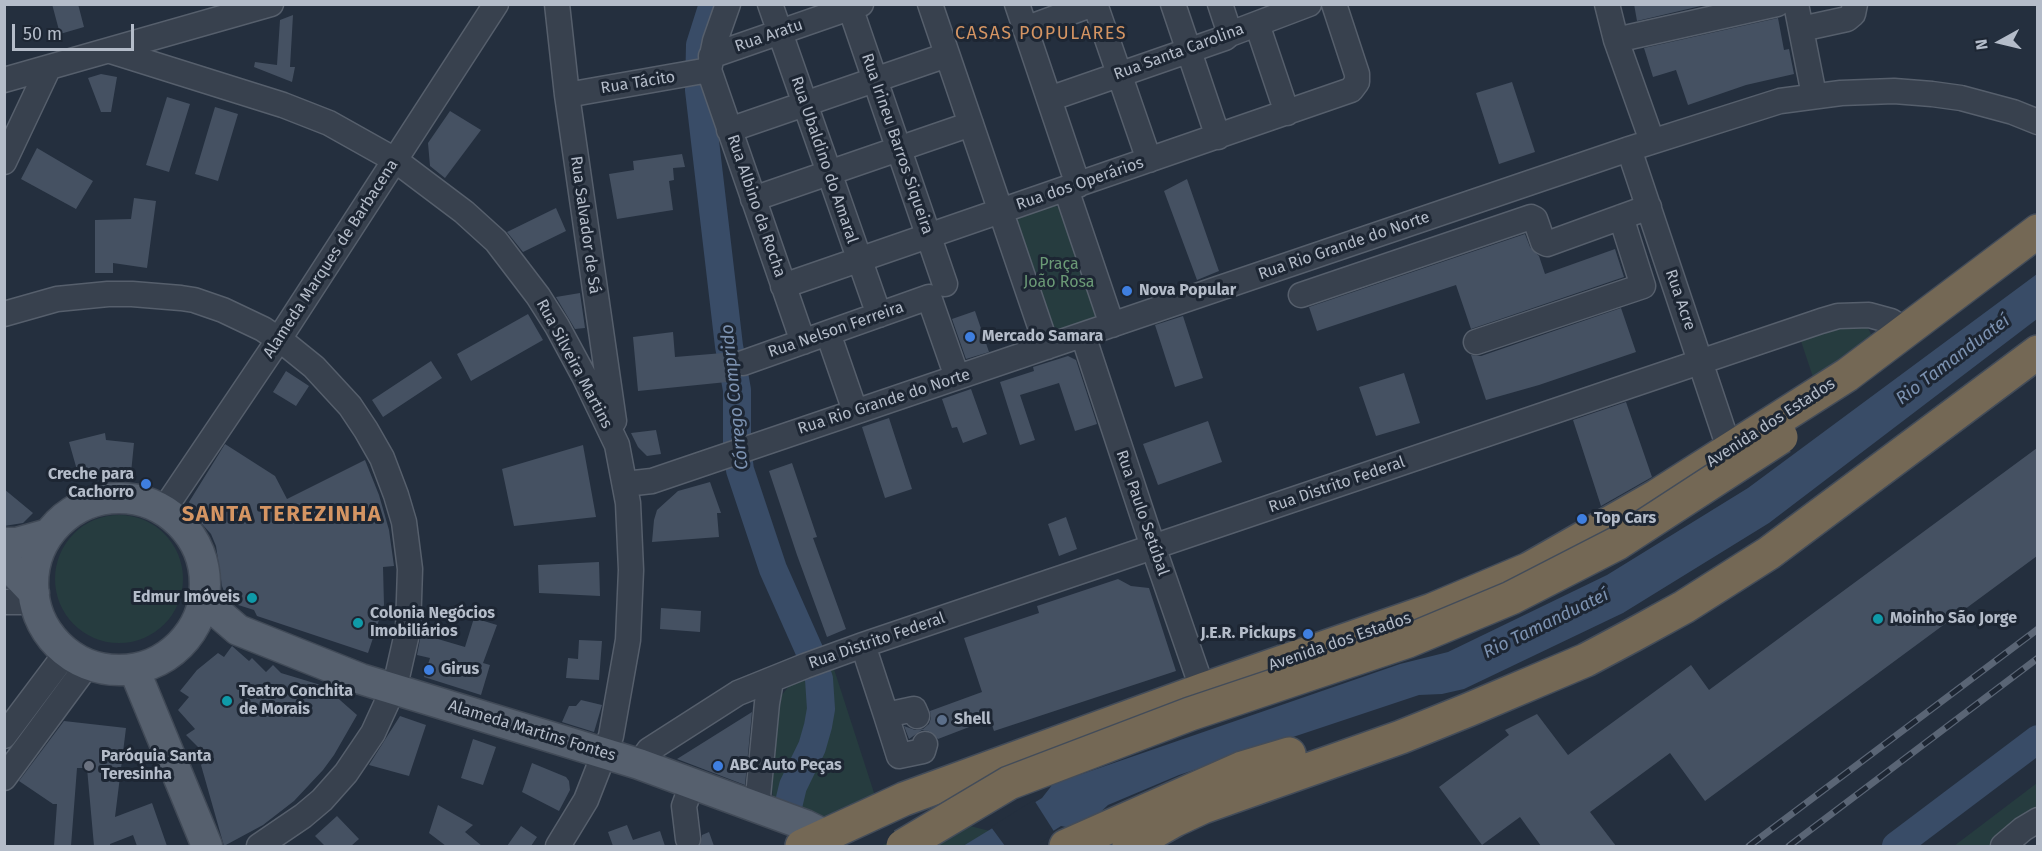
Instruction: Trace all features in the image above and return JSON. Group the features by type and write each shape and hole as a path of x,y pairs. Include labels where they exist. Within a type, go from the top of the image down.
{"highway":[{"name":"Avenida dos Estados","path":"826,842 904,799 963,776 1432,610 1529,569 1648,502 1847,375 2037,231"},
{"path":"1129,846 1203,807 1401,737 1478,707 1586,660 1684,606 1769,553 2037,352"},
{"name":"Avenida dos Estados","path":"903,846 1009,783 1190,714 1408,641 1511,598 1618,543 1781,437 1822,406 1847,375"},
{"path":"1066,846 1242,768 1454,704 1592,637 1724,561 1810,520"},
{"path":"927,846 925,836 928,822 963,776"}],"main road":[{"path":"4,561 35,598 49,633 77,658 110,670 134,669 161,659 183,641 196,621 203,600 203,569 196,547 180,525 163,511 135,500 117,498 99,501 75,510 49,534 38,558 34,576 35,598"},
{"path":"4,543 17,543 49,534"},
{"name":"Alameda Martins Fontes","path":"203,600 238,630 361,679 605,752 805,825 826,842"},
{"name":"Alameda Martins Fontes","path":"183,641 207,633 238,630"},
{"path":"134,669 207,846"}],"street":[{"path":"4,80 271,4"},
{"name":"Alameda Marques de Barbacena","path":"163,511 279,339 496,4"},
{"name":"Rua Salvador de Sá","path":"557,4 567,95 617,445"},
{"path":"705,68 728,4"},
{"name":"Rua Ubaldino do Amaral","path":"770,4 879,315"},
{"path":"930,4 1047,347"},
{"path":"1017,4 1049,99 1112,325"},
{"path":"1025,28 1094,4 1149,160"},
{"path":"1173,4 1218,137"},
{"path":"1220,4 1230,34"},
{"name":"Rua Santa Carolina","path":"1049,99 1225,38 1230,34 1309,4"},
{"name":"Rua dos Operários","path":"783,286 1351,90 1357,82 1355,64 1334,4"},
{"path":"1607,4 1616,40 1652,141"},
{"path":"1616,40 1777,4"},
{"path":"1796,4 1814,95"},
{"path":"1801,29 1847,19 1853,14 1855,4"},
{"name":"Rua Aratu","path":"705,68 780,32 854,6"},
{"name":"Rua Irineu Barros Siqueira","path":"854,6 875,80 928,236 937,291 957,378"},
{"path":"1257,24 1287,113"},
{"name":"Rua Silveira Martins","path":"111,51 283,105 329,123 395,160 472,219 496,241 557,326 617,445 625,484 631,537 628,640 619,702 611,736 586,800 558,846"},
{"path":"729,130 947,55"},
{"name":"Rua Tácito","path":"567,95 705,68"},
{"name":"Rua Albino da Rocha","path":"705,68 803,342"},
{"path":"4,162 48,69"},
{"name":"Rua Rio Grande do Norte","path":"625,484 652,481 1764,105 1814,95 1885,91 1961,98 2004,109 2037,122"},
{"path":"753,199 971,124"},
{"name":"Rua Acre","path":"1629,149 1730,451"},
{"path":"1301,295 1531,217 1535,219 1544,244 1649,207"},
{"path":"1476,342 1643,286 1621,217"},
{"name":"Rua Nelson Ferreira","path":"743,363 879,315 937,291"},
{"path":"4,314 45,301 83,296 132,294 194,300 223,310 279,339 314,367 350,406 374,444 396,495 408,545 411,596 404,650 393,688 373,732 341,779 322,800 296,822 260,846"},
{"name":"Rua Distrito Federal","path":"639,764 649,750 738,693 863,645 1838,316 1869,315 1892,321 1906,331"},
{"path":"828,333 855,411"},
{"name":"Rua Paulo Setúbal","path":"1083,335 1200,682 1205,689"},
{"path":"4,602 35,598"},
{"path":"863,645 899,756 923,751 926,744"},
{"path":"4,736 77,658"},
{"path":"4,778 77,658"},
{"path":"757,807 771,681"},
{"path":"886,715 914,709 917,716"},
{"path":"688,839 684,806 692,784"},
{"path":"2003,846 2037,820"}],"green space":[{"name":"Praça João Rosa","path":"1051,204 1062,211 1096,314 1094,319 1059,331 1050,324 1017,221 1019,216"},
{"path":"1835,326 1867,326 1872,339 1816,386 1800,338"},
{"path":"119,515 143,520 164,534 178,555 183,579 178,603 164,624 143,638 119,643 95,638 74,624 60,603 55,579 60,555 74,534 95,520"},
{"path":"833,666 877,802 825,821 773,798 772,789 778,709 782,695 792,682"},
{"path":"2037,783 2037,809 1994,846 1954,846"},
{"path":"966,825 990,831 963,846 880,846 898,839"}],"water":[{"name":"Rio Tamanduateí","path":"2037,274 2037,319 1769,523 1623,613 1464,689 1442,694 1419,695 1179,775 1108,805 1081,830 1061,826 1030,846 963,846 1042,798 1056,780 1082,774 1400,664 1448,652 1607,575 1748,488"}],"pier":[{"path":"1034,800 1055,833 1036,846 1005,846 991,827"}],"building":[{"path":"52,4 78,4 84,27 60,34"},
{"path":"1634,4 1709,4 1637,21"},
{"path":"293,15 290,67 295,67 292,82 254,67 255,62 277,65 280,20"},
{"path":"1778,18 1784,50 1789,49 1794,74 1746,85 1688,105 1676,70 1653,77 1644,48"},
{"path":"101,74 117,77 111,112 101,112 88,78"},
{"path":"1512,82 1535,152 1499,164 1476,93"},
{"path":"167,97 190,104 169,172 146,165"},
{"path":"215,107 238,114 218,181 195,174"},
{"path":"450,111 481,130 445,178 430,166 428,143"},
{"path":"37,148 93,181 76,209 21,179"},
{"path":"682,154 685,167 673,168 674,180 669,181 673,210 617,219 609,174 634,170 633,161"},
{"path":"1187,179 1219,271 1197,280 1164,191"},
{"path":"134,198 156,201 147,268 113,263 113,273 95,273 95,220 131,219"},
{"path":"556,208 566,231 523,252 507,232"},
{"path":"1525,234 1530,247 1539,256 1545,274 1615,249 1624,277 1471,329 1456,285 1317,331 1309,307"},
{"path":"580,293 585,328 575,329 556,297"},
{"path":"1621,308 1636,352 1539,385 1486,400 1471,355 1481,356"},
{"name":"Mercado Samara","path":"975,311 989,352 966,359 952,319"},
{"path":"528,314 543,340 471,381 457,354"},
{"path":"1183,316 1203,378 1175,387 1155,325"},
{"path":"673,332 675,357 723,353 727,382 638,391 633,337"},
{"path":"1068,356 1076,360 1097,424 1075,431 1059,383 1020,395 1035,440 1020,445 1000,382 1034,371 1033,367"},
{"path":"431,361 442,378 383,417 372,400"},
{"path":"286,371 309,386 296,406 273,392"},
{"path":"1404,373 1420,423 1376,436 1359,387"},
{"path":"971,389 987,434 963,443 957,427 952,428 942,399"},
{"path":"1626,402 1652,477 1601,506 1573,420"},
{"path":"889,418 912,489 885,498 862,427"},
{"path":"1208,421 1222,462 1158,485 1143,444"},
{"path":"656,430 661,454 647,456 638,447 631,433"},
{"path":"105,433 106,440 134,443 131,473 118,472 79,477 69,442"},
{"path":"225,444 275,476 287,499 365,460 379,495 389,530 394,566 383,567 384,605 368,653 257,616 254,610 235,604 226,597 222,586 216,546 211,534 189,502"},
{"path":"583,445 596,517 514,526 502,469"},
{"name":"Moinho São Jorge","path":"2037,448 2037,556 1705,801 1670,753 1590,812 1616,846 1541,846 1520,817 1482,845 1439,787 1509,735 1505,730 1537,714 1568,755 1691,665 1709,690"},
{"path":"792,463 817,537 813,538 846,629 827,637 769,471"},
{"path":"710,482 721,513 717,513 719,537 652,542 657,510 678,491"},
{"path":"4,489 33,513 23,523 4,526"},
{"path":"1066,517 1077,549 1059,556 1048,524"},
{"path":"599,562 600,596 539,593 538,565"},
{"path":"1118,579 1131,586 1149,588 1176,671 994,731 990,719 938,739 929,731 922,730 909,739 904,726 915,730 923,729 929,724 930,711 982,692 964,638 1039,613 1037,606"},
{"path":"661,608 701,611 700,632 660,629"},
{"path":"474,618 497,625 483,663 490,665 481,695 424,677 430,658 417,655 421,634 465,647"},
{"path":"579,640 602,641 599,680 566,678 568,658 578,659"},
{"path":"232,646 249,661 252,658 266,672 273,665 281,673 324,686 357,715 334,755 294,801 263,825 224,846 201,765 208,757 186,735 195,729 178,710 189,697 180,691 197,670 218,653 224,657"},
{"path":"581,700 602,705 594,732 562,722 569,706 576,706"},
{"path":"752,712 745,785 677,759"},
{"path":"400,716 426,725 409,776 369,765"},
{"path":"64,721 126,728 115,817 152,803 167,846 137,846 133,835 110,844 110,846 94,846 87,768 77,768 71,846 54,846 57,804 53,804 19,781"},
{"path":"473,739 496,747 483,785 461,778"},
{"path":"532,763 566,777 569,781 570,790 559,811 522,792"},
{"path":"438,805 473,825 465,832 482,846 446,846 429,833"},
{"path":"337,816 359,839 351,846 325,846 315,836"},
{"path":"627,825 633,840 660,831 665,846 613,846 608,832"},
{"path":"521,826 537,837 531,846 507,846"},
{"path":"709,832 714,846 700,846 702,835"}],"waterway":[{"name":"Córrego Comprido","path":"713,4 700,45 699,90 729,346 737,390 737,447 740,470 773,569 809,650 819,679 821,709 818,726 812,747 793,786 787,811"},
{"path":"1896,846 2038,739"}],"railway":[{"path":"1749,846 2038,629"},
{"path":"1789,846 2038,658"}],"place":[{"name":"Nova Popular","path":"1127,291"},
{"name":"Mercado Samara","path":"970,337"},
{"name":"Creche para Cachorro","path":"146,484"},
{"name":"Top Cars","path":"1582,519"},
{"name":"Edmur Imóveis","path":"252,598"},
{"name":"Moinho São Jorge","path":"1878,619"},
{"name":"Colonia Negócios Imobiliários","path":"358,623"},
{"name":"J.E.R. Pickups","path":"1308,634"},
{"name":"Girus","path":"429,670"},
{"name":"Teatro Conchita de Morais","path":"227,701"},
{"name":"Shell","path":"942,720"},
{"name":"Paróquia Santa Teresinha","path":"89,766"},
{"name":"ABC Auto Peças","path":"718,766"}],"district":[{"name":"CASAS POPULARES","path":"1041,34"},
{"name":"SANTA TEREZINHA","path":"282,515"}]}
